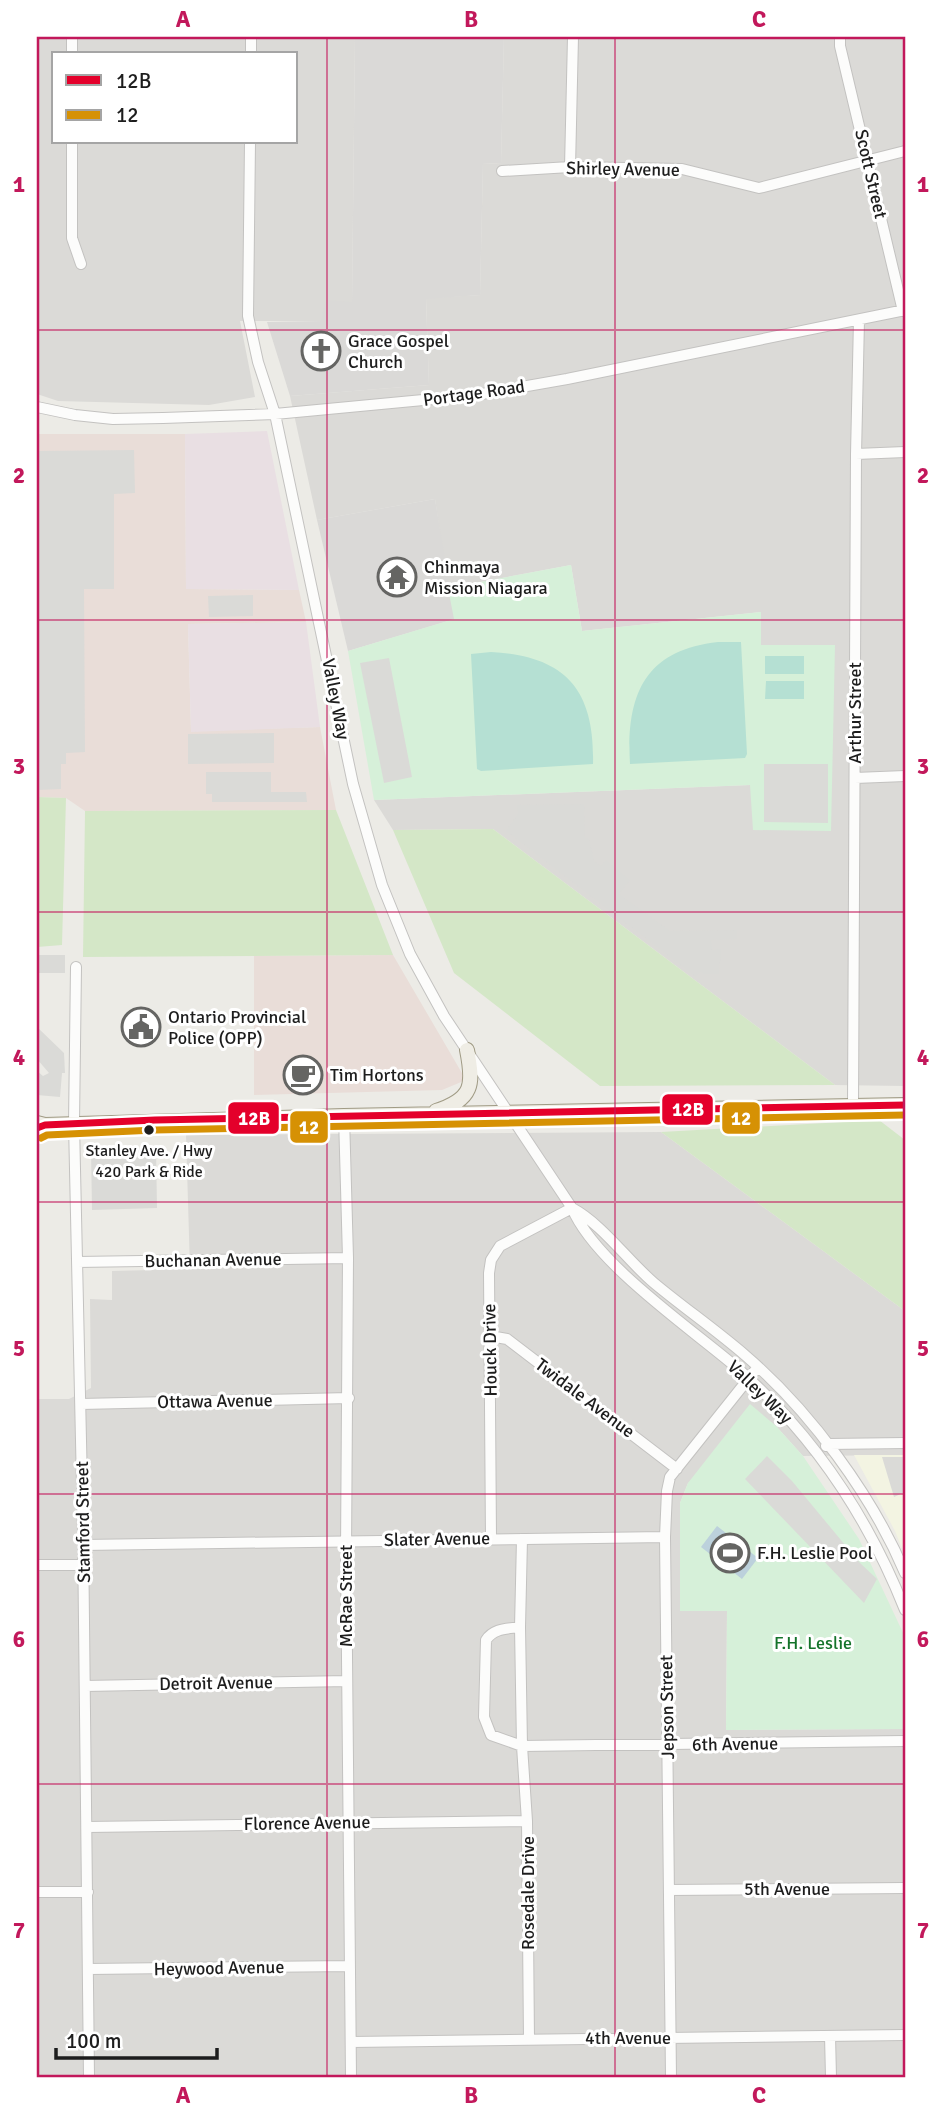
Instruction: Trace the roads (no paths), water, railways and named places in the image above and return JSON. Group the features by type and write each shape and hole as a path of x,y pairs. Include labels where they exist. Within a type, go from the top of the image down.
{"main road":[{"path":"425,1115 451,1107 468,1093 471,1072 467,1050"},
{"path":"40,1125 905,1105"}],"street":[{"path":"570,167 573,37"},
{"name":"Scott Street","path":"840,37 904,310"},
{"path":"72,144 72,238 81,264"},
{"name":"Valley Way","path":"250,144 248,316 258,362 275,414 361,816 383,885 410,954 444,1016 572,1208 578,1223 622,1271 748,1378 785,1414 818,1453 861,1518 883,1559 905,1610"},
{"name":"Shirley Avenue","path":"502,171 570,167 682,169 759,188 905,151"},
{"name":"Portage Road","path":"37,407 113,419 275,414 475,395 567,379 904,310"},
{"name":"Arthur Street","path":"853,1107 859,320"},
{"path":"856,454 905,452"},
{"path":"855,778 905,776"},
{"name":"Stamford Street","path":"76,967 74,1124 84,1564 89,2077"},
{"name":"McRae Street","path":"344,1116 348,1258 346,1540 351,2077"},
{"name":"Valley Way","path":"572,1208 586,1216 638,1269 757,1368 829,1444 886,1535 905,1573"},
{"name":"Houck Drive","path":"491,1539 491,1260 500,1246 572,1208"},
{"name":"Buchanan Avenue","path":"77,1262 348,1258"},
{"name":"Twidale Avenue","path":"490,1336 507,1339 677,1469"},
{"name":"Jepson Street","path":"671,2077 665,1537 667,1491 670,1478 757,1368"},
{"name":"Ottawa Avenue","path":"81,1404 349,1398"},
{"path":"818,1453 829,1444 905,1443"},
{"name":"Slater Avenue","path":"83,1545 665,1537"},
{"name":"Rosedale Drive","path":"522,1539 520,1627 522,1746 527,1821 529,2040"},
{"path":"37,1565 84,1564"},
{"path":"520,1627 499,1630 490,1634 486,1640 484,1717 491,1735 522,1746"},
{"name":"Detroit Avenue","path":"85,1685 347,1681"},
{"name":"6th Avenue","path":"522,1746 905,1741"},
{"name":"Florence Avenue","path":"87,1827 527,1821"},
{"name":"5th Avenue","path":"669,1890 905,1888"},
{"path":"37,1892 88,1892"},
{"name":"Heywood Avenue","path":"89,1969 350,1966"},
{"name":"4th Avenue","path":"351,2042 905,2035"},
{"path":"830,2036 831,2077"}],"water":[{"name":"F.H. Leslie Pool","path":"717,1526 758,1558 742,1579 701,1547"}],"place":[{"name":"Grace Gospel Church","path":"321,351"},
{"name":"Chinmaya Mission Niagara","path":"397,577"},
{"name":"Ontario Provincial Police (OPP)","path":"141,1027"},
{"name":"Tim Hortons","path":"303,1075"},
{"name":"Stanley Ave. / Hwy 420 Park & Ride","path":"149,1130"},
{"name":"F.H. Leslie Pool","path":"730,1553"}],"park label":[{"name":"F.H. Leslie","path":"813,1643"}]}
